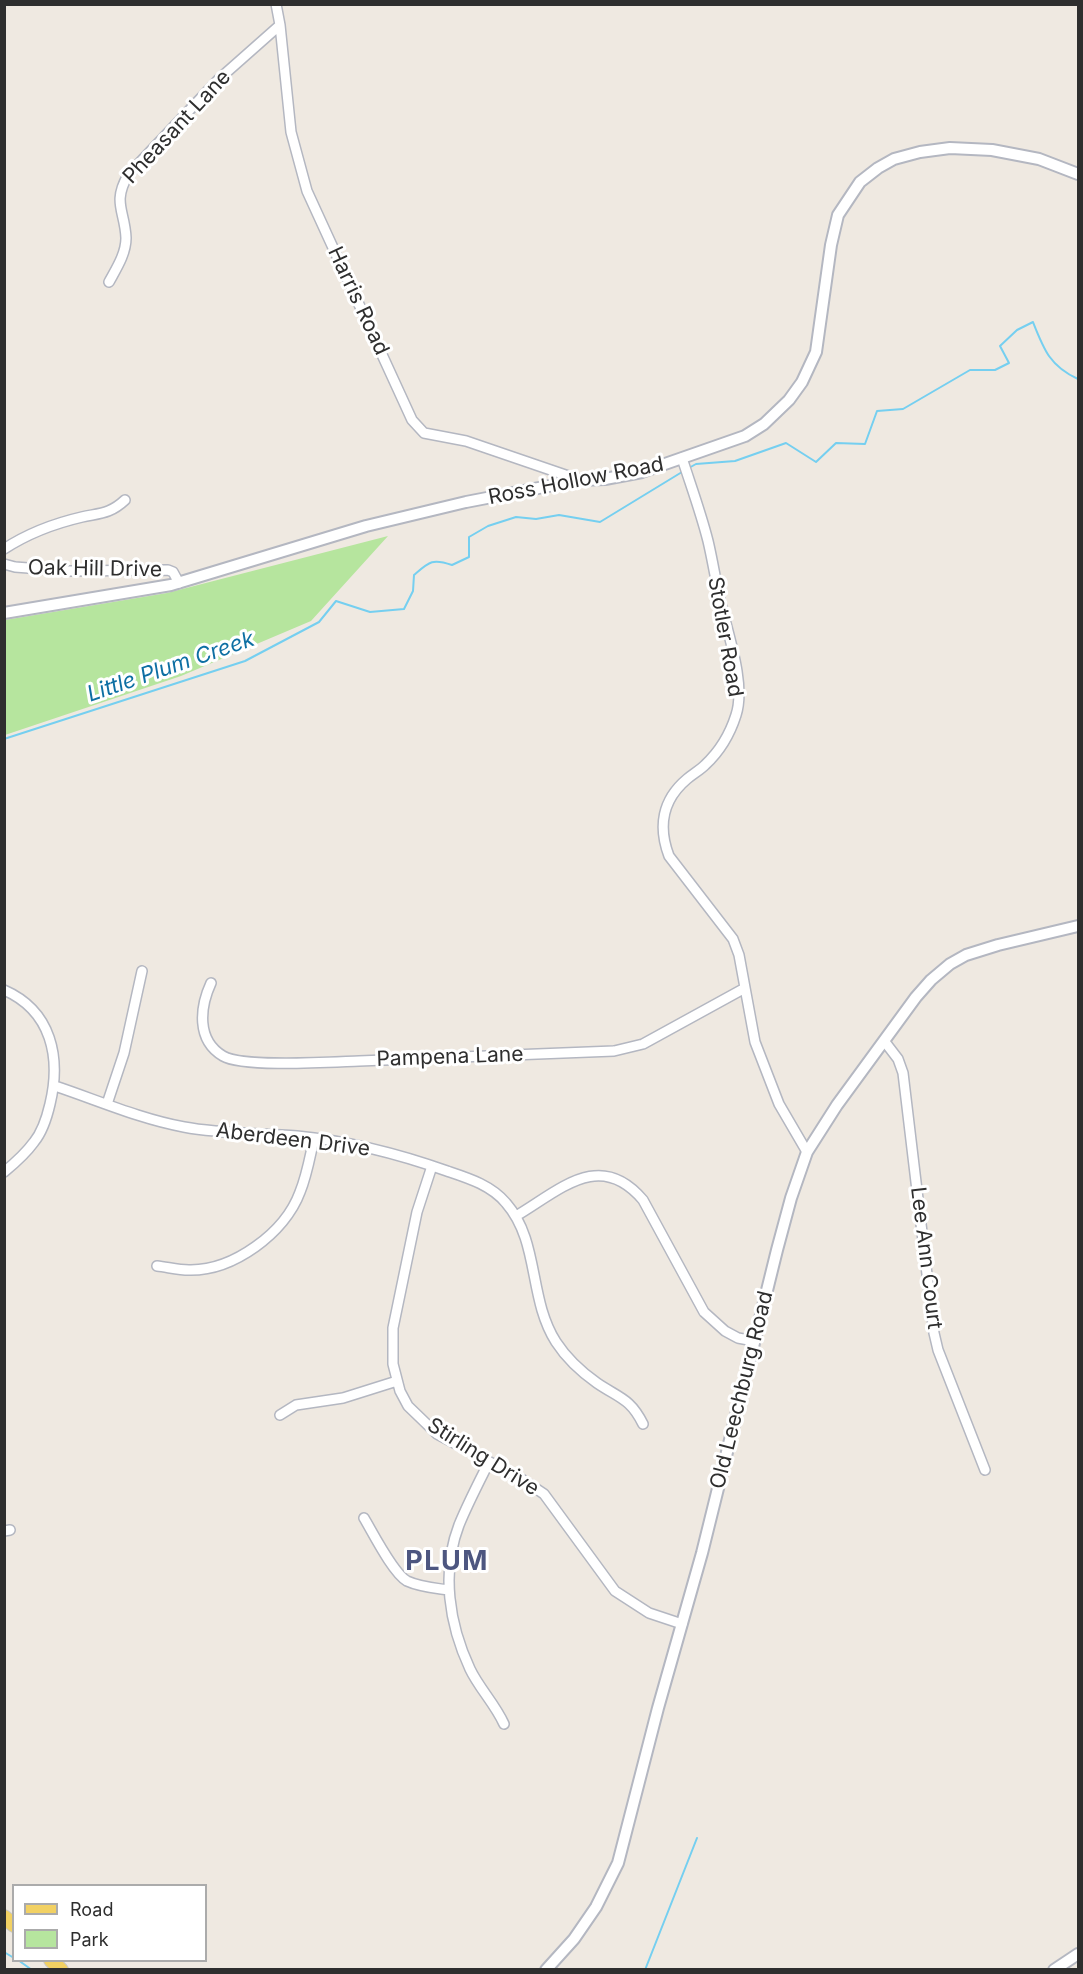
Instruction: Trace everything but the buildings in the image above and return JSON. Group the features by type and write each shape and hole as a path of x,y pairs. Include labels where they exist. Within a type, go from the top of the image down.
{"street":[{"name":"Harris Road","path":"276,4 291,132 307,191 412,420 424,433 474,444 580,480"},
{"name":"Pheasant Lane","path":"109,282 125,246 126,238 119,194 128,175 212,86 280,25"},
{"name":"Ross Hollow Road","path":"4,613 179,583 366,526 466,502 580,480 605,479 683,463 745,436 764,424 789,400 802,382 816,352 831,245 838,216 860,182 878,168 894,159 920,152 950,148 992,150 1039,159 1078,174"},
{"name":"Stotler Road","path":"683,463 707,539 733,659 739,701 730,731 717,752 705,766 680,786 665,806 663,830 669,856 733,939 739,955 755,1042 779,1104 807,1152"},
{"name":"Oak Hill Drive","path":"4,549 50,527 117,508 124,500"},
{"name":"Oak Hill Drive","path":"4,564 60,571 168,570 173,572 179,583"},
{"name":"Old Leechburg Road","path":"546,1970 574,1939 596,1907 618,1863 702,1553 791,1198 807,1152 837,1105 916,998 931,980 950,964 966,955 998,945 1078,926"},
{"path":"107,1104 124,1053 142,970"},
{"name":"Pampena Lane","path":"211,982 202,1012 202,1027 214,1048 223,1056 235,1060 303,1063 615,1051 643,1044 745,988"},
{"path":"4,990 26,1004 39,1018 50,1035 55,1063 55,1086 47,1115 34,1143 4,1172"},
{"name":"Lee Ann Court","path":"885,1042 898,1059 903,1073 934,1333 938,1350 985,1470"},
{"name":"Aberdeen Drive","path":"55,1086 166,1124 188,1128 314,1138 357,1146 432,1166 475,1181 496,1192 523,1226 529,1247 538,1302 555,1340 577,1368 626,1400 635,1409 643,1424"},
{"path":"157,1266 190,1270 218,1265 270,1237 288,1215 300,1194 314,1138"},
{"name":"Stirling Drive","path":"432,1166 417,1212 393,1328 393,1364 400,1391 408,1406 437,1434 520,1478 544,1494 615,1591 649,1613 682,1624"},
{"path":"516,1216 576,1180 599,1175 624,1182 643,1200 704,1312 725,1331 738,1338 754,1341"},
{"path":"280,1415 296,1405 316,1404 343,1398 397,1381"},
{"path":"489,1461 459,1526 453,1546 448,1590 457,1636 471,1670 498,1710 504,1724"},
{"path":"364,1518 384,1552 404,1579 421,1586 448,1590"},
{"path":"1054,1970 1078,1954"}],"green space":[{"path":"388,536 311,621 181,676 5,735 5,620 167,593"}],"waterway":[{"name":"Little Plum Creek","path":"687,469 696,464 735,461 786,443 816,462 836,443 865,444 877,411 903,409 970,370 995,370 1009,363 1000,346 1017,330 1033,322 1054,363 1078,379"},
{"name":"Little Plum Creek","path":"4,739 245,661 319,622 336,601 370,612 404,609 413,591 414,575 431,562 452,565 469,557 469,537 488,526 516,517 536,519 559,515 600,522 682,472"},
{"path":"645,1970 697,1838"},
{"path":"4,1952 12,1957"},
{"path":"21,1962 32,1970"}],"district":[{"name":"PLUM","path":"447,1562"}]}
